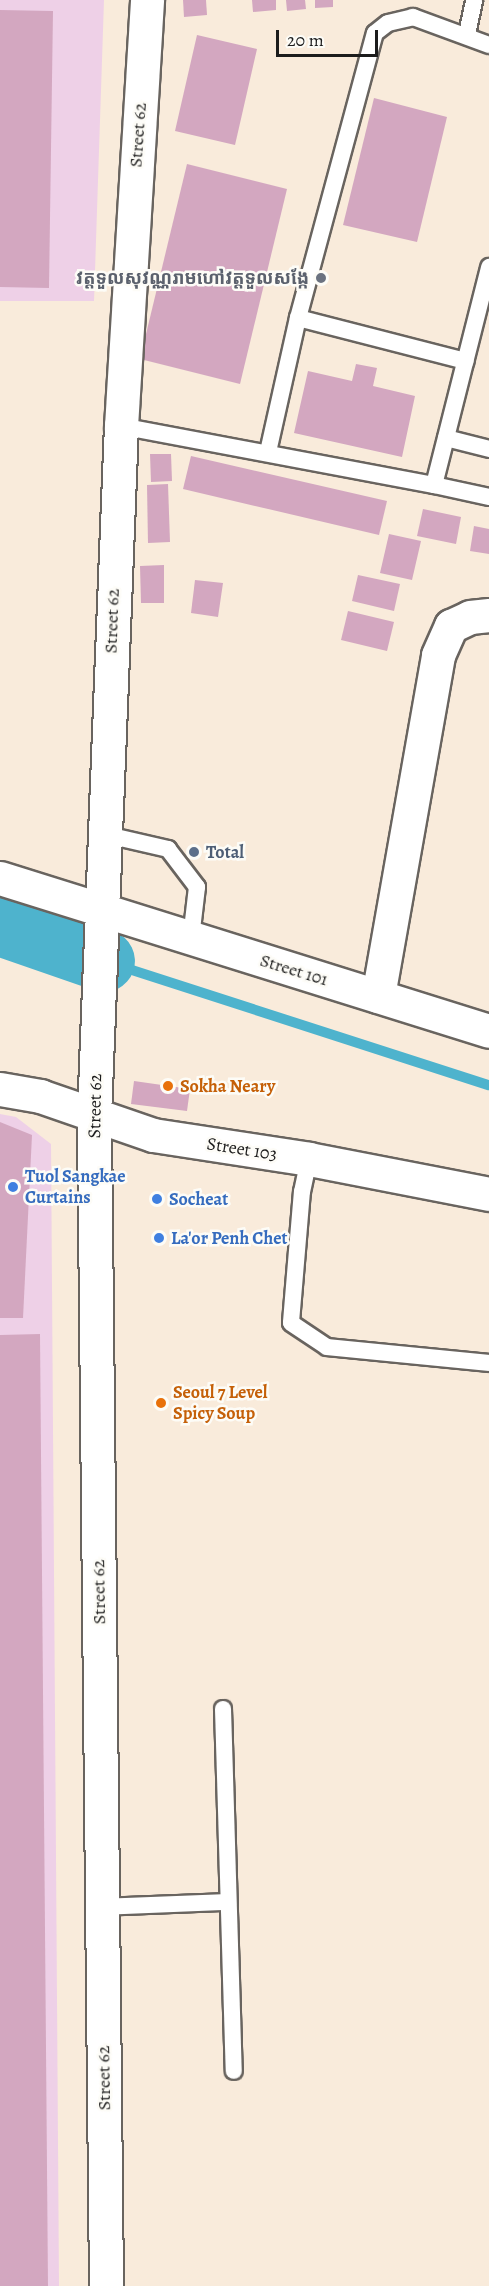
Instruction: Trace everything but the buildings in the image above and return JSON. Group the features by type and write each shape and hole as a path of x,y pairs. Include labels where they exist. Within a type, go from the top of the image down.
{"street":[{"name":"Street 62","path":"106,2286 94,1115 99,924 121,426 147,0"},
{"path":"378,996 438,655 451,626 470,616 489,615"},
{"name":"Street 101","path":"0,878 99,924 191,938 489,1031"},
{"name":"Street 103","path":"0,1089 40,1096 153,1135 309,1159 489,1194"}],"lane":[{"path":"413,0 413,17"},
{"path":"467,34 474,0"},
{"path":"268,453 298,318 375,33 388,23 413,17 467,34 489,45"},
{"path":"434,485 489,267"},
{"path":"298,318 465,361"},
{"path":"121,426 489,497"},
{"path":"446,438 489,449"},
{"path":"103,834 168,849 197,887 191,938"},
{"path":"309,1159 302,1191 291,1323 327,1347 489,1363"},
{"path":"224,1709 227,1902 234,2072"},
{"path":"101,1907 227,1902"}],"shaded area":[{"path":"0,0 104,0 94,301 0,301"},
{"path":"0,1114 16,1117 51,1144 59,2286 0,2286"}],"waterway":[{"path":"0,925 104,961"},
{"path":"104,961 489,1085"}],"place":[{"name":"វត្តទួលសុវណ្ណរាមហៅវត្តទួលសង្កែ","path":"321,278"},
{"name":"Total","path":"194,852"},
{"name":"Sokha Neary","path":"168,1086"},
{"name":"Tuol Sangkae Curtains","path":"13,1187"},
{"name":"Socheat","path":"157,1199"},
{"name":"La'or Penh Chet","path":"159,1238"},
{"name":"Seoul 7 Level Spicy Soup","path":"161,1403"}]}
